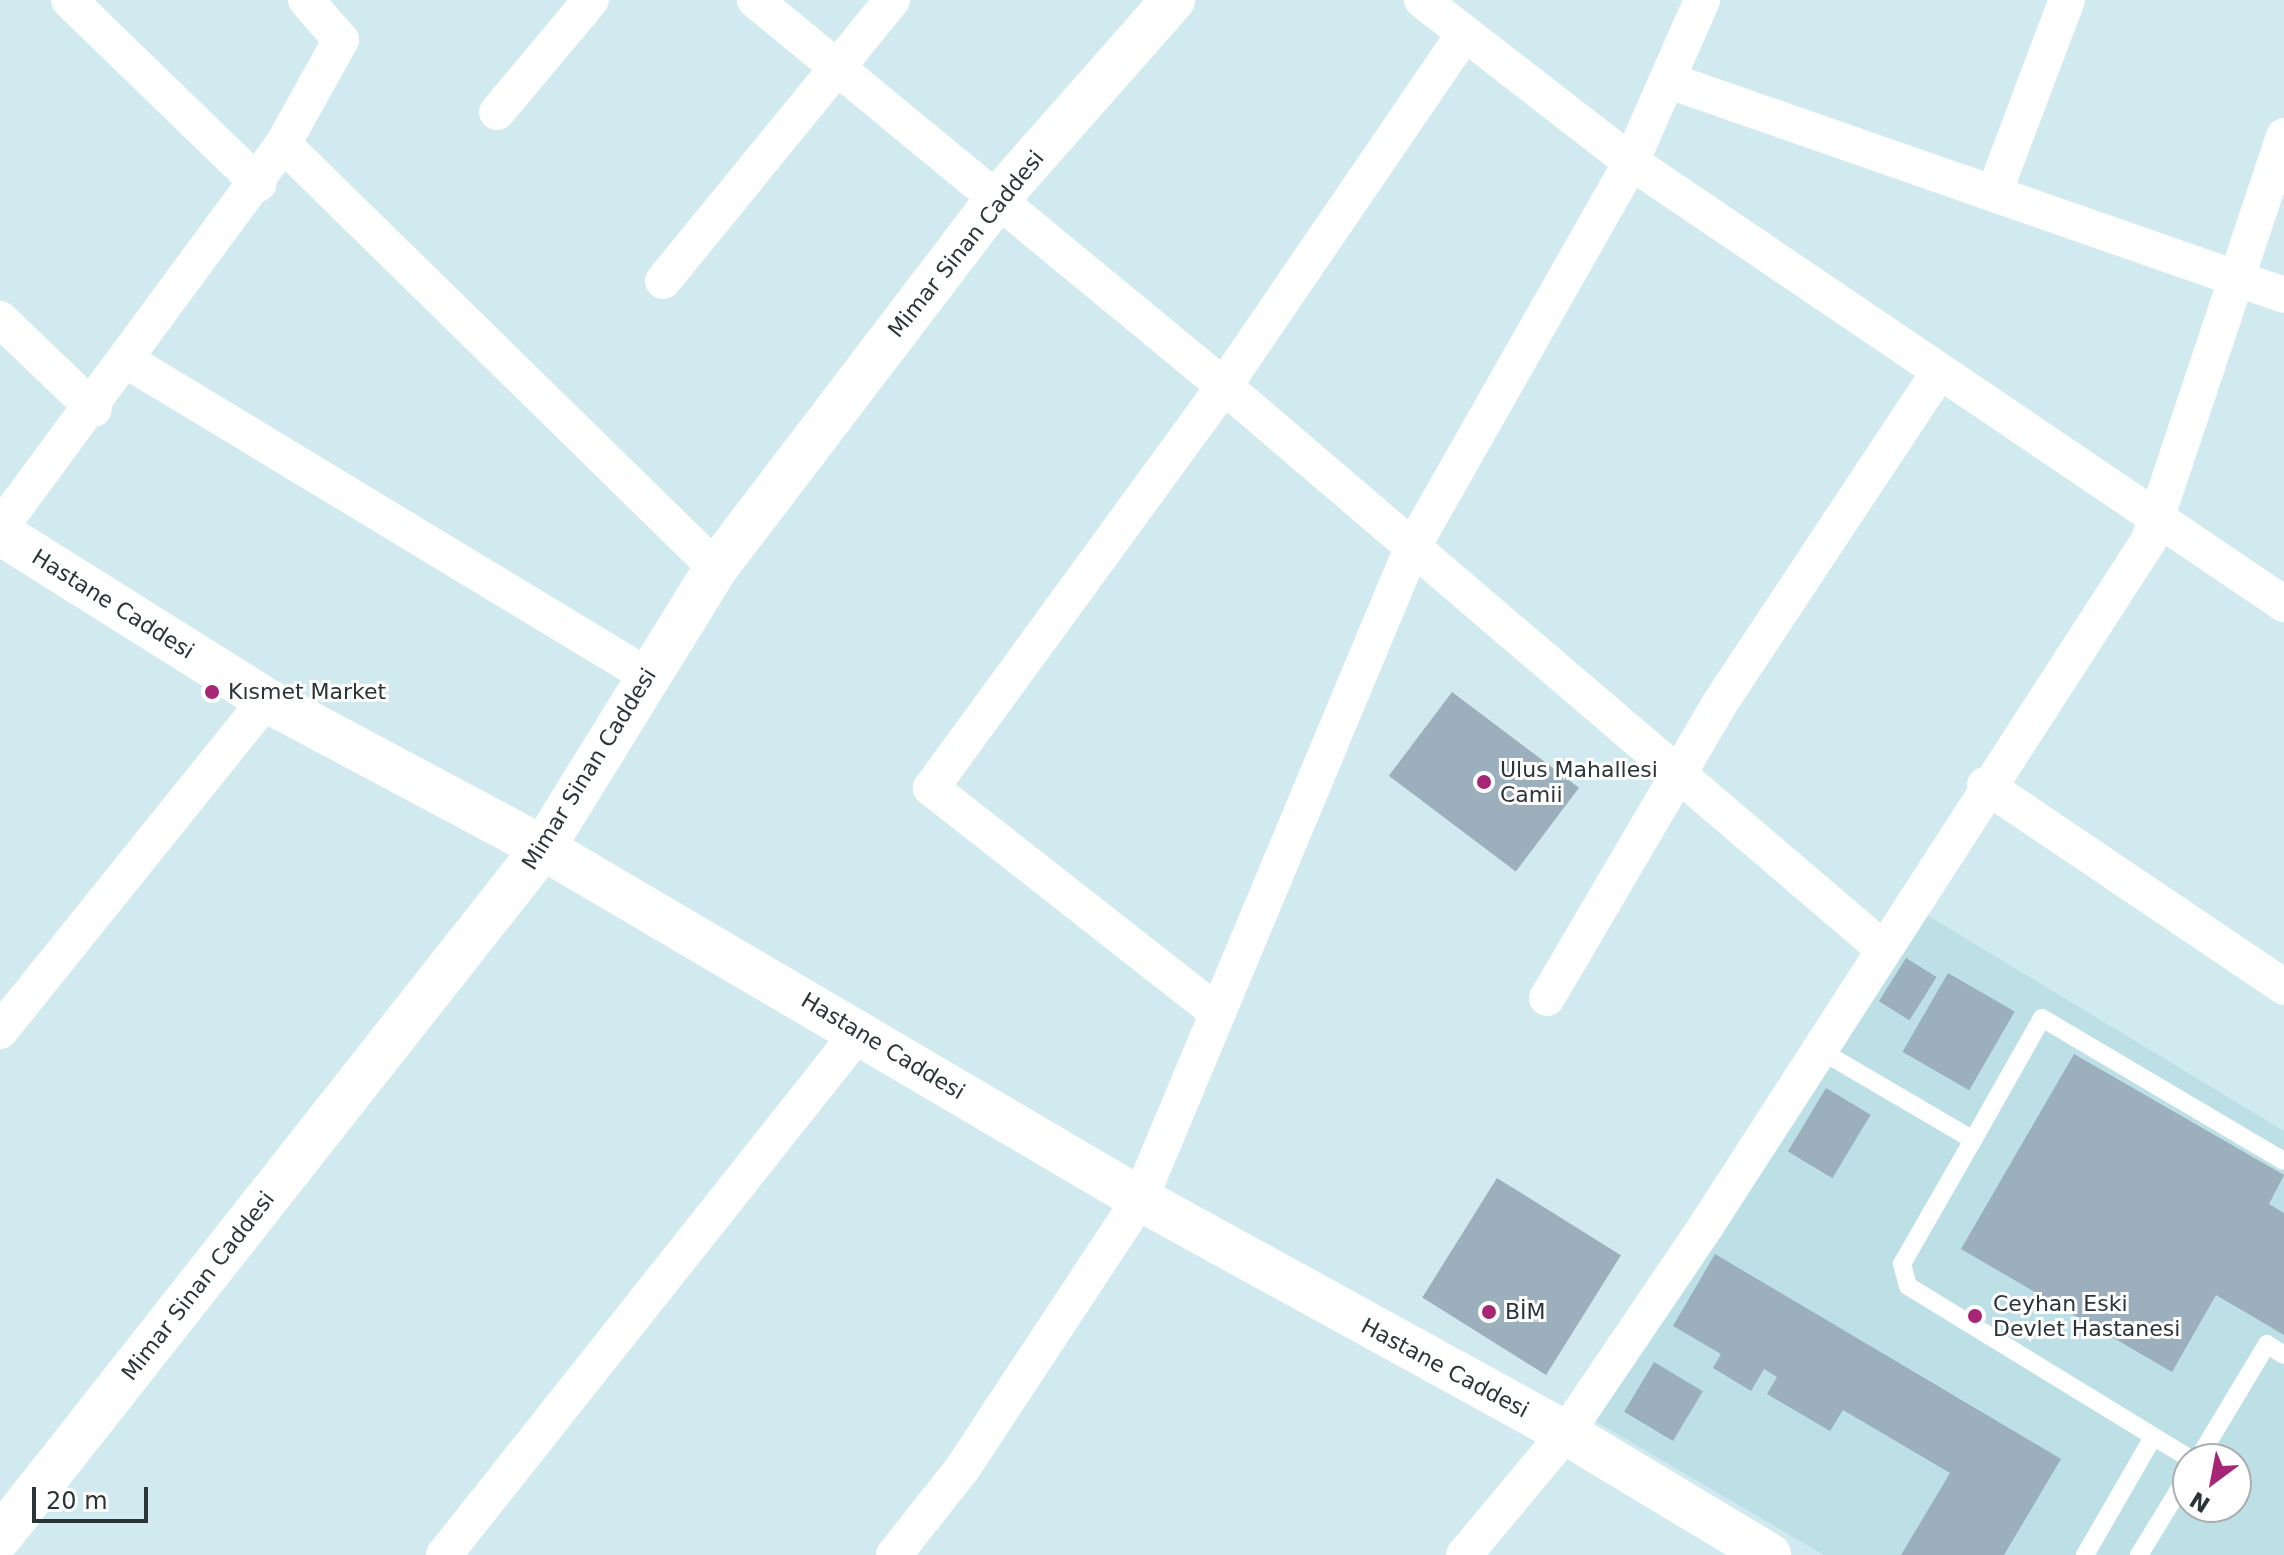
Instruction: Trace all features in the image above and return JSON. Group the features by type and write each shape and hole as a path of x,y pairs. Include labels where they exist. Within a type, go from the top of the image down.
{"street":[{"path":"69,0 259,184"},
{"path":"0,531 129,362 259,184 283,144 341,40 306,0"},
{"path":"497,112 591,0"},
{"path":"755,0 994,203 1224,386 1881,947"},
{"path":"663,281 892,0"},
{"name":"Mimar Sinan Caddesi","path":"0,1537 543,848 716,568 994,203 1173,0"},
{"path":"1422,0 1463,36 1631,162 2284,604"},
{"path":"894,1555 962,1469 1140,1199 1412,548 1631,162 1702,0"},
{"path":"1994,193 2067,0"},
{"path":"1218,1013 931,788 1224,386 1463,36"},
{"path":"1667,80 2284,295"},
{"path":"1464,1555 1566,1433 1818,1049 2158,517 2284,136"},
{"path":"283,144 716,568"},
{"path":"0,319 94,409"},
{"path":"129,362 648,676"},
{"path":"1547,998 1842,511 1939,372"},
{"name":"Hastane Caddesi","path":"0,531 266,700 543,848 1140,1199 1566,1433 1769,1555"},
{"path":"0,1031 266,700"},
{"path":"1985,785 2284,987"},
{"path":"444,1555 859,1032"}],"lane":[{"path":"2172,1448 1926,1300 1901,1274 2042,1018 2284,1161"},
{"path":"1818,1049 1973,1140"},
{"path":"2208,1443 2267,1344 2284,1355"},
{"path":"2085,1555 2153,1437"},
{"path":"2139,1555 2172,1501"}],"shaded area":[{"name":"Ceyhan Eski Devlet Hastanesi","path":"1922,912 2284,1131 2284,1555 1824,1555 1595,1421"}],"building":[{"name":"Ulus Mahallesi Camii","path":"1452,692 1579,788 1516,872 1389,776"},
{"path":"1906,958 1937,977 1910,1020 1879,1001"},
{"path":"1948,973 2015,1012 1969,1090 1903,1052"},
{"path":"2074,1054 2284,1175 2269,1204 2284,1213 2284,1335 2216,1295 2172,1372 1961,1249"},
{"path":"1826,1088 1871,1115 1832,1178 1788,1151"},
{"path":"1497,1178 1621,1255 1546,1375 1422,1298"},
{"path":"1715,1254 2061,1459 2004,1555 1901,1555 1950,1473 1843,1410 1830,1431 1767,1394 1777,1377 1764,1369 1751,1391 1713,1368 1721,1354 1673,1326"},
{"path":"1654,1362 1703,1391 1673,1441 1624,1412"}],"place":[{"name":"Kısmet Market","path":"212,692"},
{"name":"Ulus Mahallesi Camii","path":"1484,782"},
{"name":"BİM","path":"1489,1312"},
{"name":"Ceyhan Eski Devlet Hastanesi","path":"1975,1316"}]}
